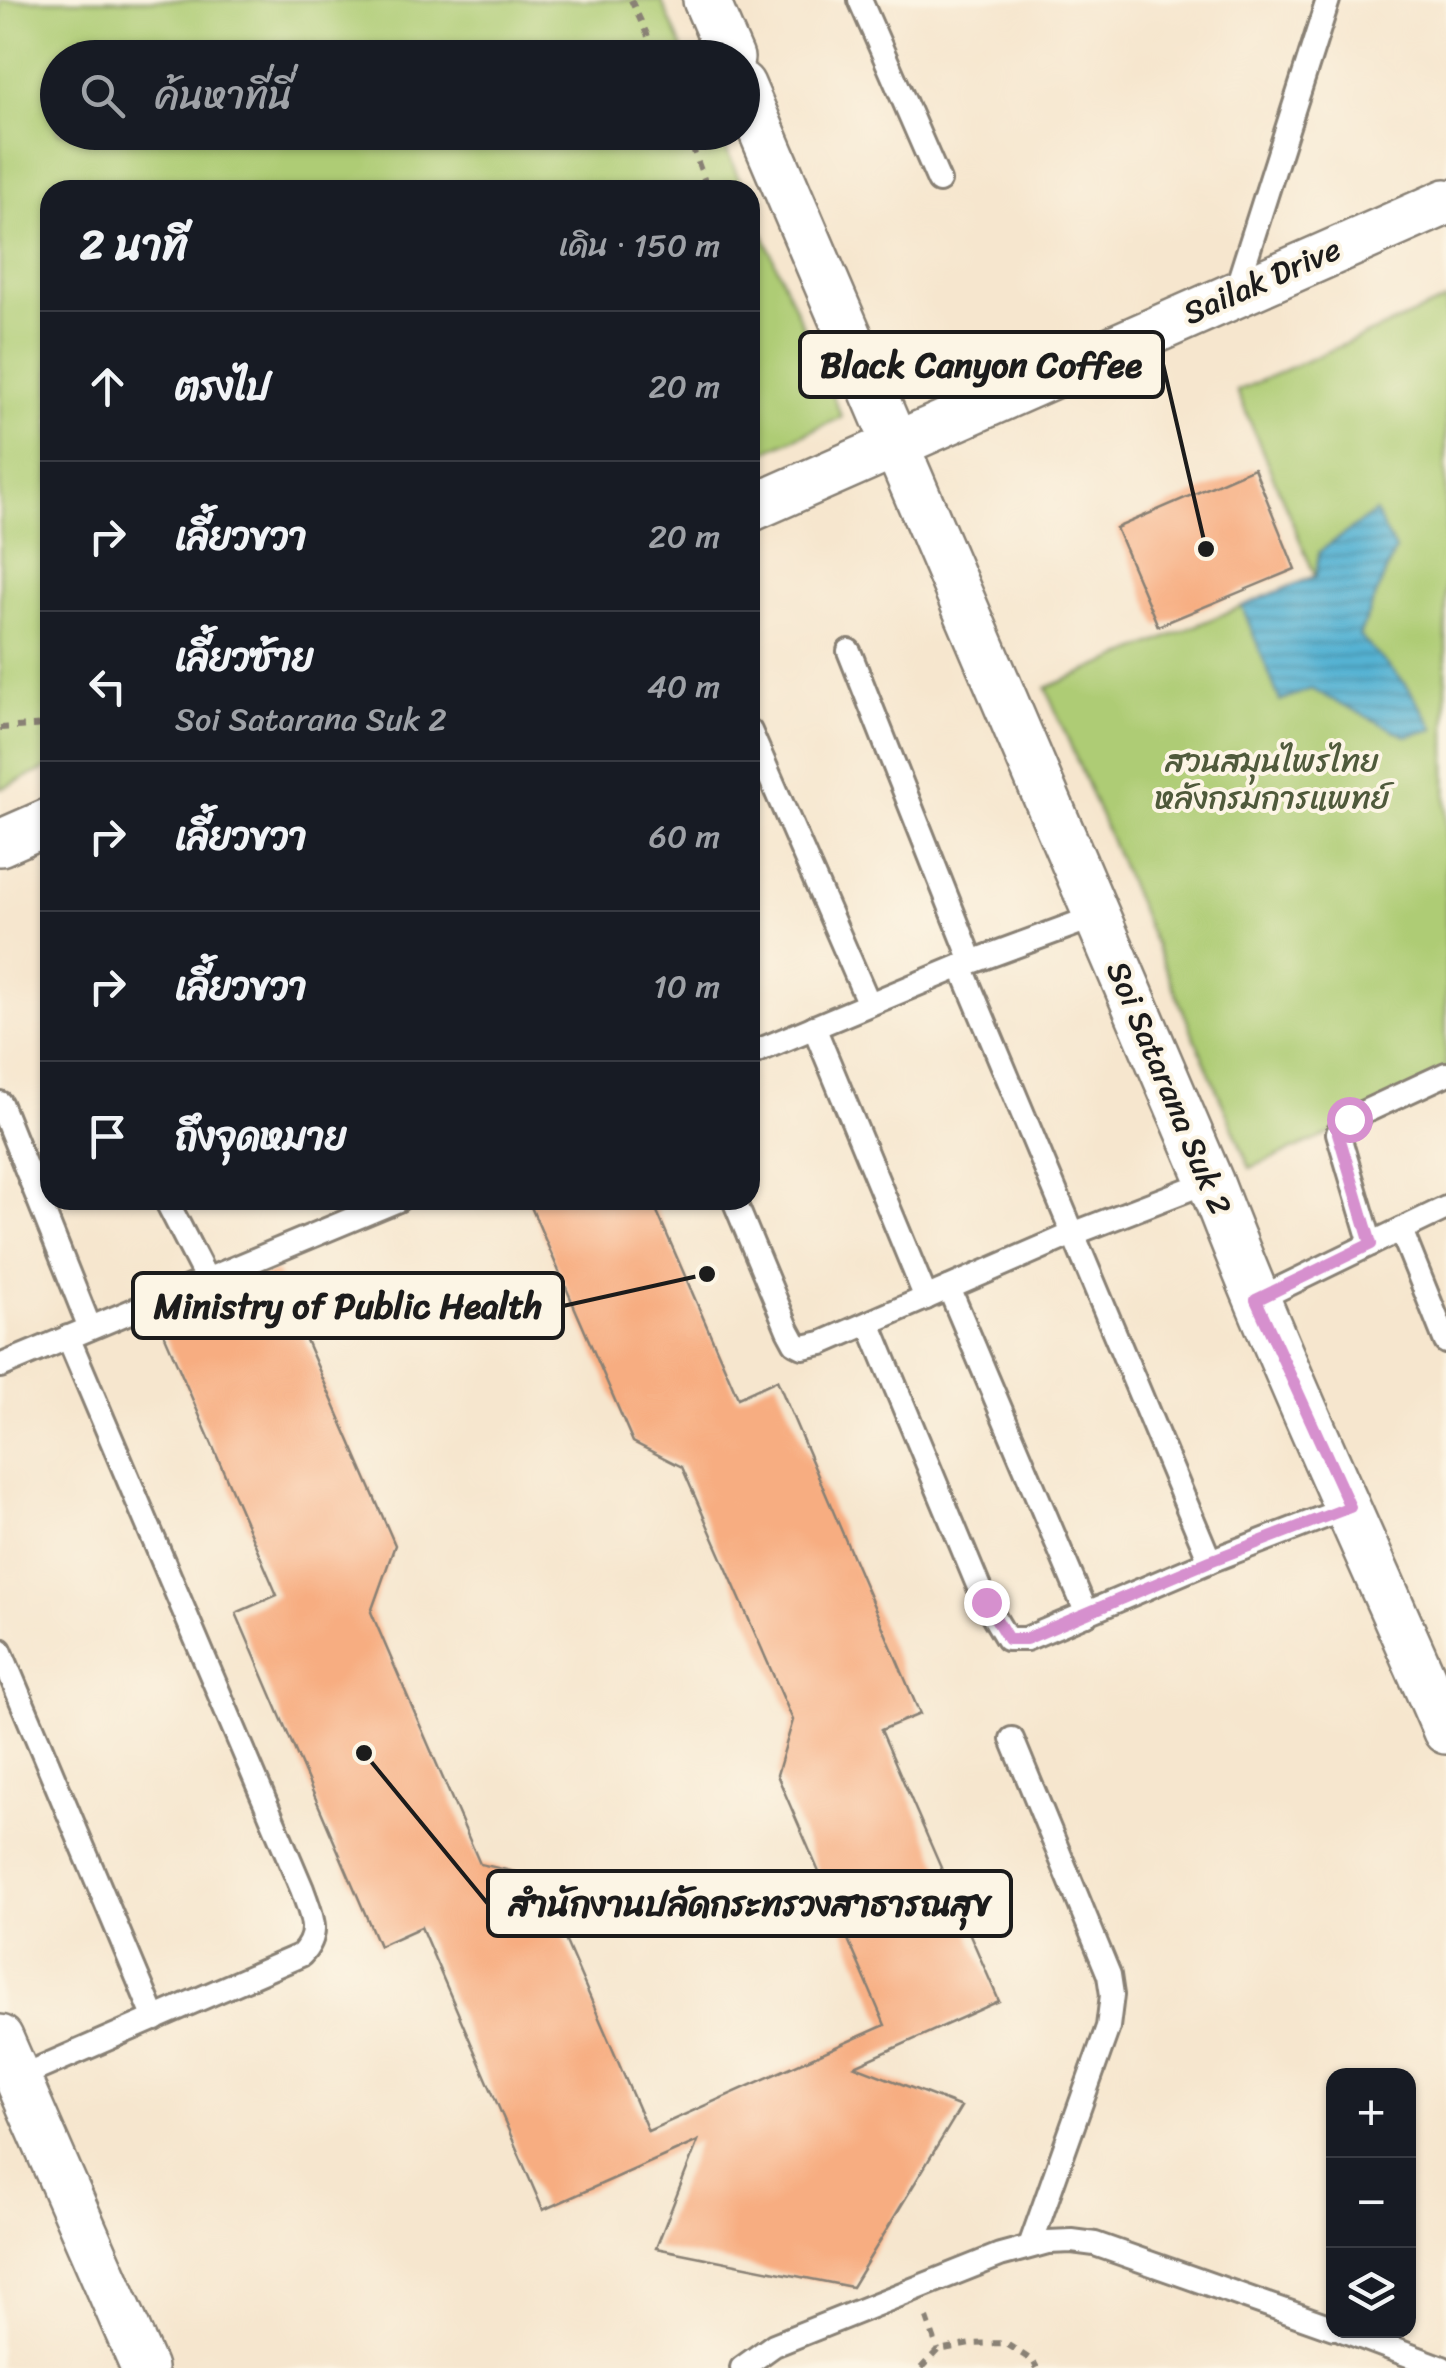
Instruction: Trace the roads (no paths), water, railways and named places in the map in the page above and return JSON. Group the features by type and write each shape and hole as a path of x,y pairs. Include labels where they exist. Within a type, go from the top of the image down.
{"street":[{"path":"706,0 723,40"},
{"name":"Soi Satarana Suk 2","path":"760,125 1210,1181 1256,1300 1446,1731"},
{"name":"Sailak Drive","path":"760,505 1446,202"},
{"path":"0,843 40,825"},
{"path":"9,2058 144,2368"}],"lane":[{"path":"860,0 939,181"},
{"path":"1235,293 1328,0"},
{"path":"850,651 967,964 1210,1561"},
{"path":"760,754 869,1004"},
{"path":"760,1050 967,964 1097,916"},
{"path":"814,1027 926,1298"},
{"path":"1371,1244 1338,1133 1349,1119 1446,1074"},
{"path":"0,1103 79,1333 316,1931 301,1955 155,2019 9,2058"},
{"path":"738,1210 795,1343 811,1347 1075,1233 1210,1181"},
{"path":"1256,1300 1446,1208"},
{"path":"171,1210 207,1280"},
{"path":"0,1366 374,1210"},
{"path":"1401,1230 1446,1342"},
{"path":"949,1288 1088,1614"},
{"path":"869,1322 986,1602 1008,1639 1026,1639 1350,1507"},
{"path":"0,1650 155,2019"},
{"path":"1012,1739 1109,1975 1112,1994 1112,2012 1098,2060 1030,2246"},
{"path":"742,2368 774,2345 1030,2246 1072,2241 1095,2244 1326,2325"},
{"path":"1363,2338 1443,2368"}],"water":[{"path":"1375,512 1395,550 1359,636 1405,683 1435,729 1406,736 1311,689 1280,701 1242,606 1316,576 1319,552"}],"place":[{"name":"Black Canyon Coffee","path":"1206,549"},
{"name":"Ministry of Public Health","path":"707,1274"},
{"name":"สำนักงานปลัดกระทรวงสาธารณสุข","path":"364,1753"}],"park label":[{"name":"สวนสมุนไพรไทย หลังกรมการแพทย์","path":"1272,780"}]}
